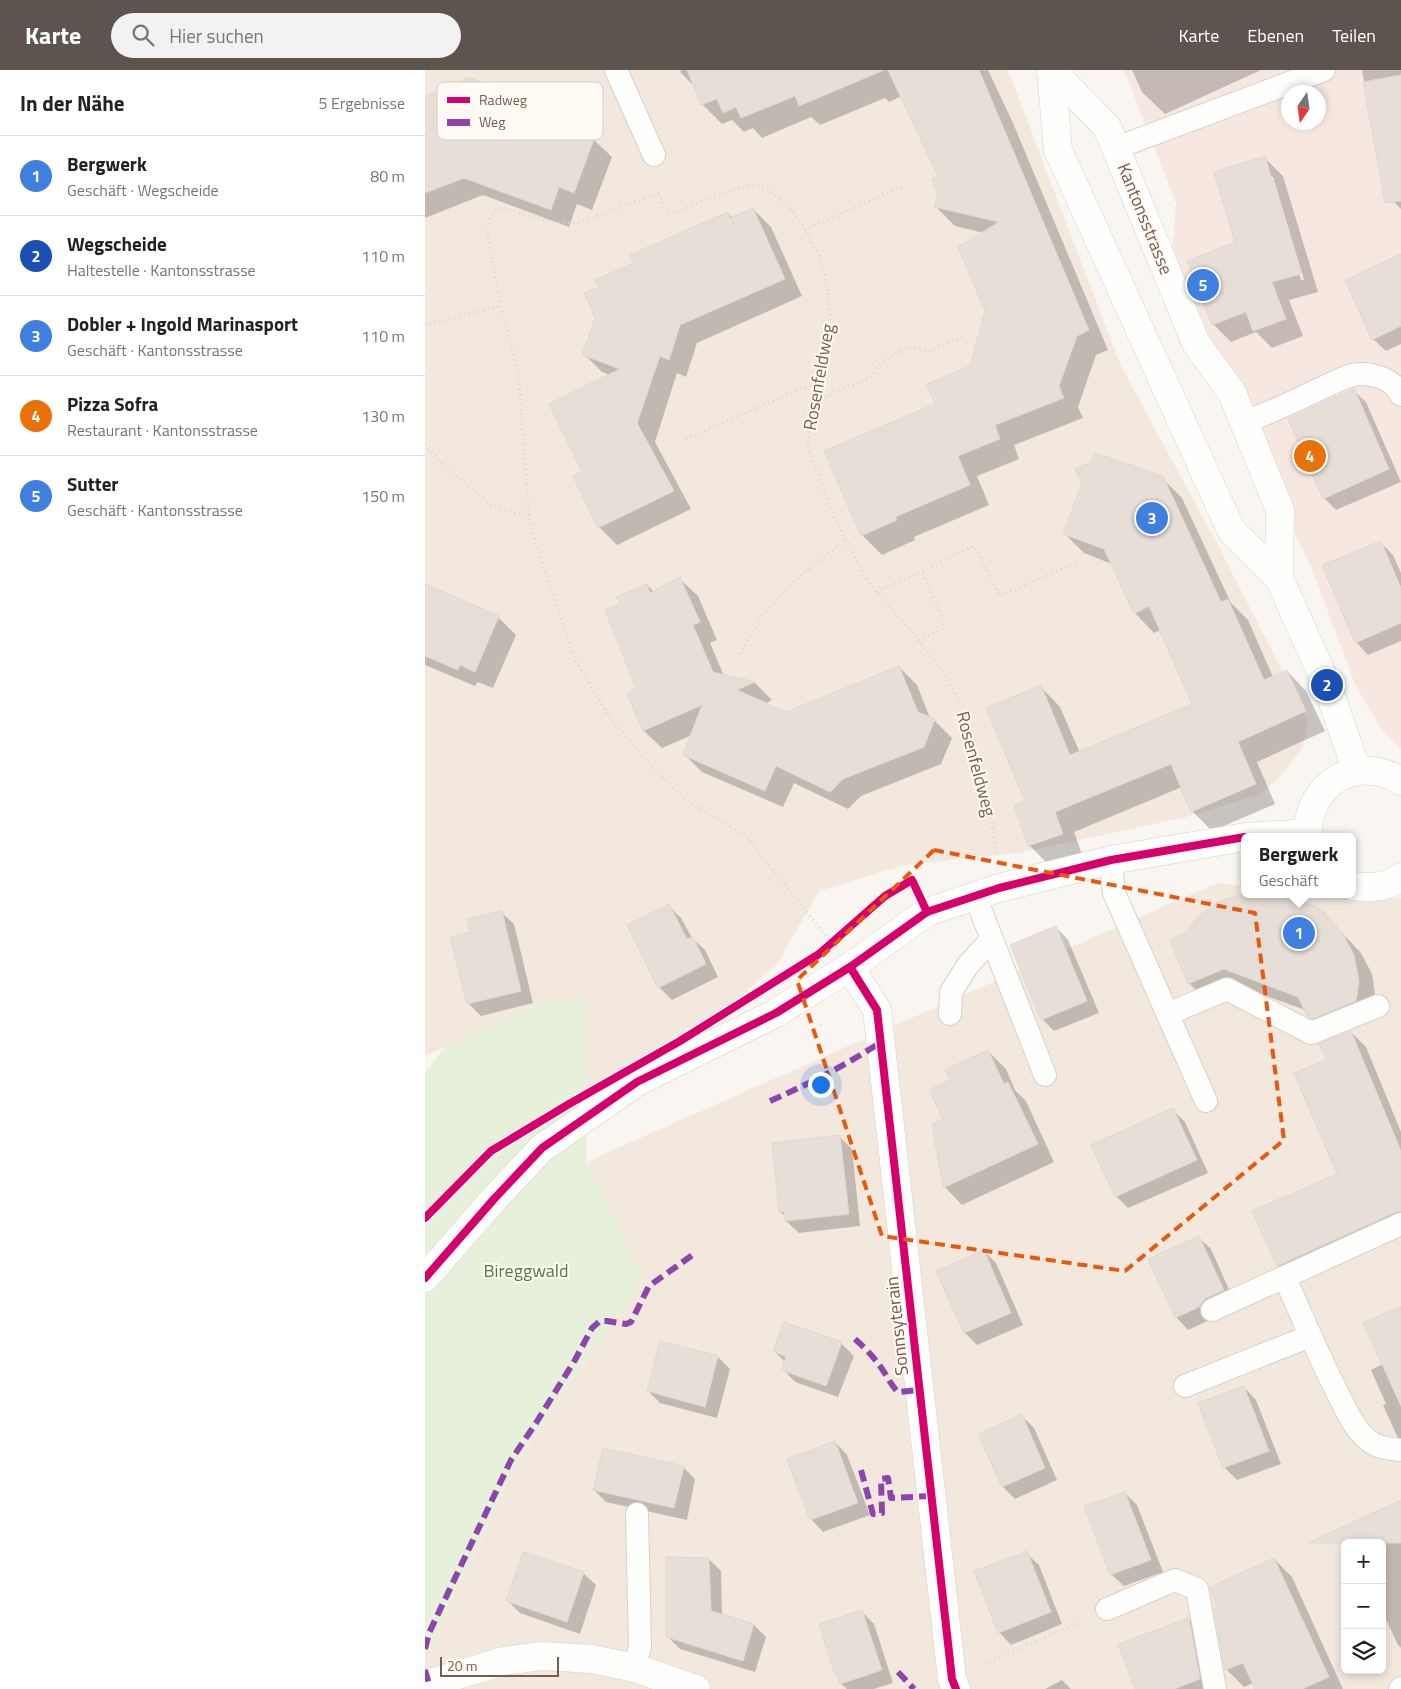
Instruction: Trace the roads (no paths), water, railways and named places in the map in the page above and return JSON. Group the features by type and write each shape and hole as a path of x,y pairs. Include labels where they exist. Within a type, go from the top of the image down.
{"street":[{"name":"Kantonsstrasse","path":"1051,70 1107,127 1196,343 1233,393 1280,510 1279,578"},
{"name":"Kantonsstrasse","path":"1051,70 1058,150 1231,530 1279,578 1327,684 1357,771"},
{"path":"1309,833 1310,816 1316,800 1326,786 1340,777 1357,771 1372,770 1387,773 1401,781"},
{"path":"425,1278 494,1199 543,1148 637,1082 776,1013 850,967 927,912 987,892 1111,860 1241,838"},
{"path":"1356,886 1368,888 1399,882"},
{"name":"Sonnsyterain","path":"850,967 877,1010 952,1678 956,1689"},
{"path":"425,1686 504,1661 542,1656 592,1659 635,1668 696,1689"}],"lane":[{"path":"616,70 654,155"},
{"path":"1116,148 1324,70"},
{"path":"1244,422 1337,381 1358,374 1384,378 1397,387 1401,395"},
{"path":"1111,860 1114,893 1206,1101"},
{"path":"987,892 992,939 1045,1075"},
{"path":"950,1014 951,992 967,965 992,939"},
{"path":"1168,1014 1227,989 1311,1033 1378,1006"},
{"path":"1212,1310 1401,1224"},
{"path":"1285,1278 1309,1336 1347,1412 1362,1434 1372,1443 1385,1448 1401,1450"},
{"path":"1185,1386 1309,1336"},
{"path":"635,1668 640,1646 637,1514"},
{"path":"1107,1609 1175,1580 1197,1589 1215,1689"}],"place":[{"name":"Sutter","path":"1203,285"},
{"name":"Pizza Sofra","path":"1310,456"},
{"name":"Dobler + Ingold Marinasport","path":"1152,518"},
{"name":"Wegscheide","path":"1327,685"},
{"name":"Bergwerk","path":"1299,933"}],"park label":[{"name":"Bireggwald","path":"526,1271"}]}
